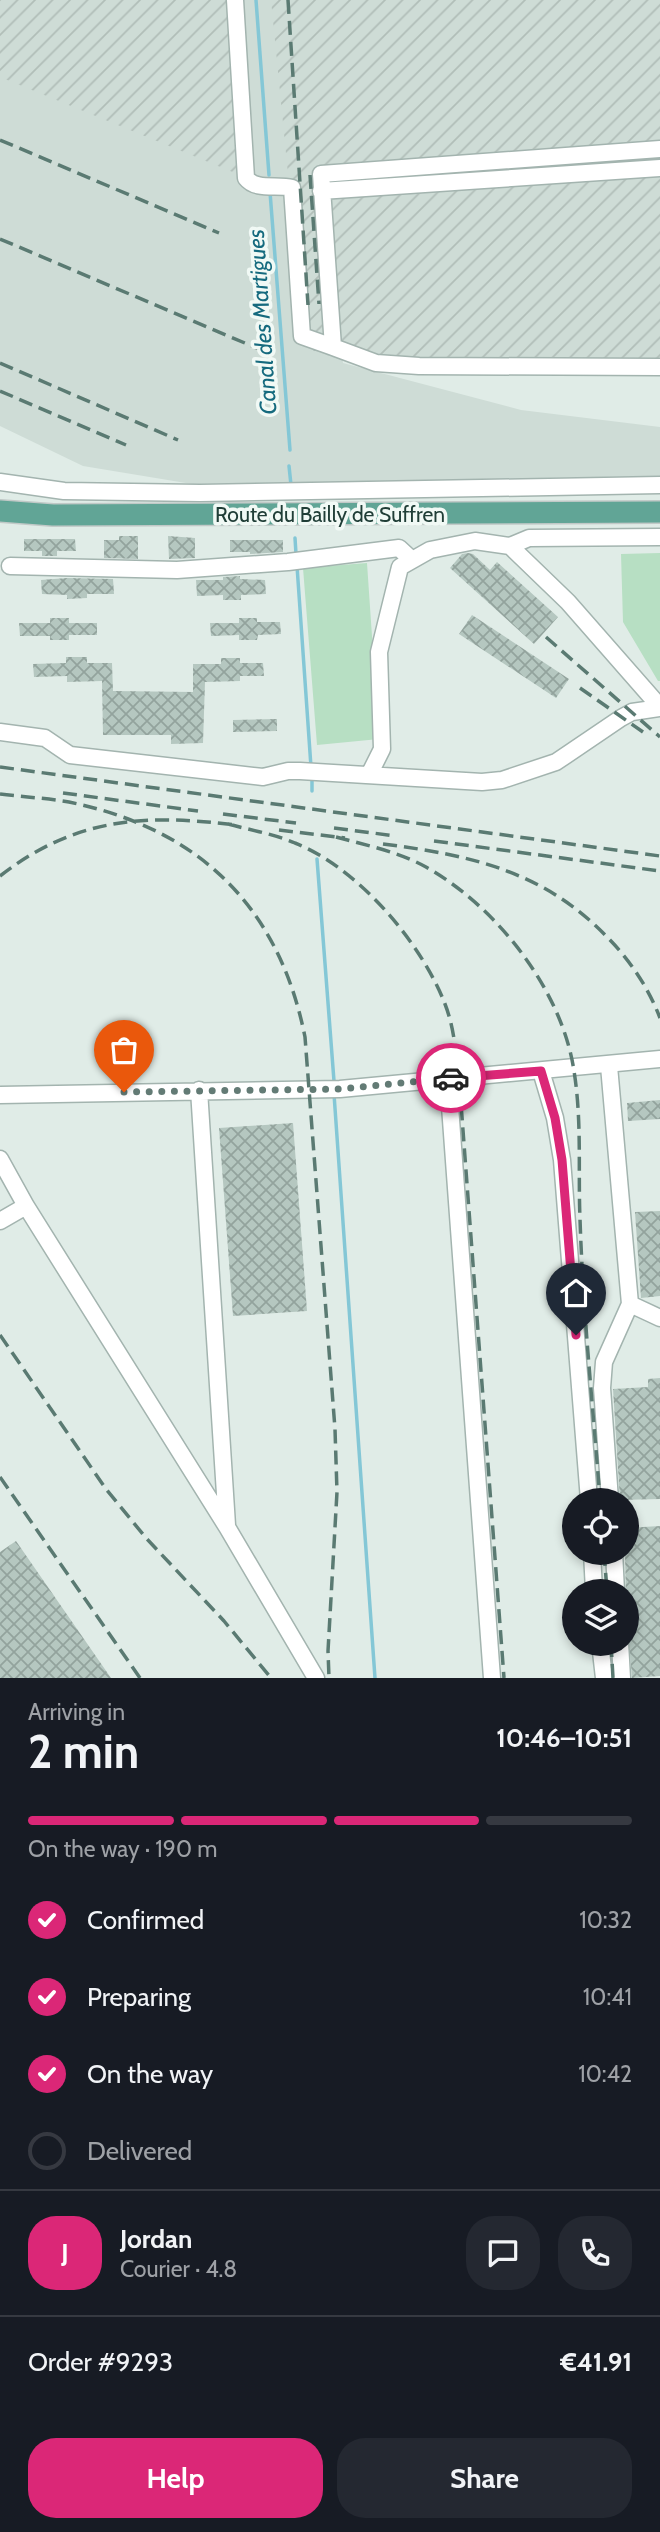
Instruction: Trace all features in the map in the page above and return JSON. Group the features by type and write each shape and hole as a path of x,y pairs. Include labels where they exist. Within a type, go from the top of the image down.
{"main road":[{"name":"Route du Bailly de Suffren","path":"0,511 53,515 660,512"}],"street":[{"path":"235,0 246,177 250,183 258,186 282,185 292,188 302,336 376,363 419,366 660,367"},
{"path":"333,347 321,174 660,149"},
{"path":"321,191 660,167"},
{"path":"0,482 64,491 200,493 660,485"},
{"path":"369,775 382,749 379,652 400,568 430,550 475,541 510,546 529,538 660,537"},
{"path":"0,732 45,738 70,755 263,777 300,771 482,782 502,780 556,762 632,712 660,708 568,602 510,546"},
{"path":"10,566 177,570 288,562 398,548 412,560"},
{"path":"0,1095 340,1089 609,1066 660,1059"},
{"path":"609,1066 630,1304 604,1362 602,1388 609,1488"},
{"path":"541,1071 555,1118 562,1160 588,1488"},
{"path":"448,1079 492,1678"},
{"path":"199,1090 227,1527"},
{"path":"0,1159 26,1206 227,1527 316,1678"},
{"path":"0,1221 26,1206"},
{"path":"630,1304 660,1318"},
{"path":"601,1656 604,1678"},
{"path":"621,1656 622,1678"}],"shaded area":[{"path":"0,0 303,0 343,363 521,410 660,427 660,476 192,484 83,466 0,426"},
{"path":"0,0 231,0 240,175 0,77"},
{"path":"271,0 660,0 660,372 371,369 305,348"}],"green space":[{"path":"660,553 658,681 623,622 621,554"},
{"path":"367,563 379,739 317,745 303,568"}],"building":[{"path":"119,536 138,536 138,559 104,558 104,540 119,540"},
{"path":"168,536 195,538 195,558 169,559"},
{"path":"24,539 75,539 76,551 57,551 57,556 42,556 42,551 24,551"},
{"path":"230,540 283,540 283,552 230,552"},
{"path":"462,554 473,554 490,570 497,562 558,617 534,644 450,568"},
{"path":"240,576 240,579 265,580 266,594 241,595 241,600 223,600 223,595 197,596 196,580 223,580 223,577"},
{"path":"113,579 114,594 87,594 87,598 67,599 67,595 42,594 41,580"},
{"path":"472,615 569,679 556,698 459,634"},
{"path":"50,618 69,618 69,623 97,623 97,635 69,635 69,640 50,640 50,636 20,636 19,623 50,623"},
{"path":"239,618 257,618 257,622 280,622 281,634 258,635 257,640 239,640 239,635 211,636 210,623 239,623"},
{"path":"66,657 87,657 87,663 112,663 113,691 193,692 193,664 221,664 221,658 240,658 240,663 263,663 264,676 240,676 240,681 205,682 203,743 171,744 171,735 103,735 102,681 67,682 67,676 34,677 33,664 66,663"},
{"path":"277,719 277,731 233,732 233,720"},
{"path":"660,1100 660,1119 628,1121 627,1103"},
{"path":"293,1123 307,1311 233,1316 219,1128"},
{"path":"660,1211 660,1296 641,1298 635,1212"},
{"path":"660,1378 660,1499 639,1500 639,1488 619,1488 613,1389 648,1387 648,1379"},
{"path":"660,1526 660,1676 632,1678 630,1656 639,1656 639,1579 626,1579 625,1565 639,1565 639,1527"},
{"path":"16,1541 111,1678 0,1678 0,1552"}],"waterway":[{"name":"Canal des Martigues","path":"256,0 269,175"},
{"name":"Canal des Martigues","path":"270,192 290,450"},
{"path":"289,466 291,485"},
{"path":"295,538 296,554"},
{"path":"297,566 311,767"},
{"path":"312,775 312,791"},
{"path":"317,859 334,1081"},
{"path":"334,1094 375,1678"}],"railway":[{"path":"288,0 308,305"},
{"path":"0,140 219,233"},
{"path":"310,175 319,304"},
{"path":"0,239 266,352"},
{"path":"0,363 178,440"},
{"path":"0,391 126,445"},
{"path":"546,637 660,737"},
{"path":"580,688 643,732"},
{"path":"0,767 660,856"},
{"path":"63,793 198,811"},
{"path":"0,794 69,802 116,815 157,832 194,854 226,881 253,913 276,949 293,991 305,1037 335,1429 337,1492 328,1651 329,1678"},
{"path":"223,814 296,823"},
{"path":"0,876 28,856 56,842 113,824 172,820 237,825"},
{"path":"228,824 295,843 342,870 364,889 404,932 434,980 448,1013 459,1077 504,1678"},
{"path":"334,828 396,836"},
{"path":"279,830 345,838"},
{"path":"336,837 405,857 452,884 501,928 541,981 556,1011 567,1041 576,1090 583,1289 599,1488"},
{"path":"434,841 660,871"},
{"path":"383,844 475,861 531,881 558,896 583,915 623,955 638,974 660,1018"},
{"path":"0,1335 106,1489 271,1678"},
{"path":"0,1477 140,1678"},
{"path":"605,1565 606,1579"},
{"path":"612,1656 613,1678"}],"way so far":[{"path":"124,1092 340,1089 451,1078"}],"route":[{"path":"451,1078 541,1071 555,1118 562,1160 576,1335"}]}
